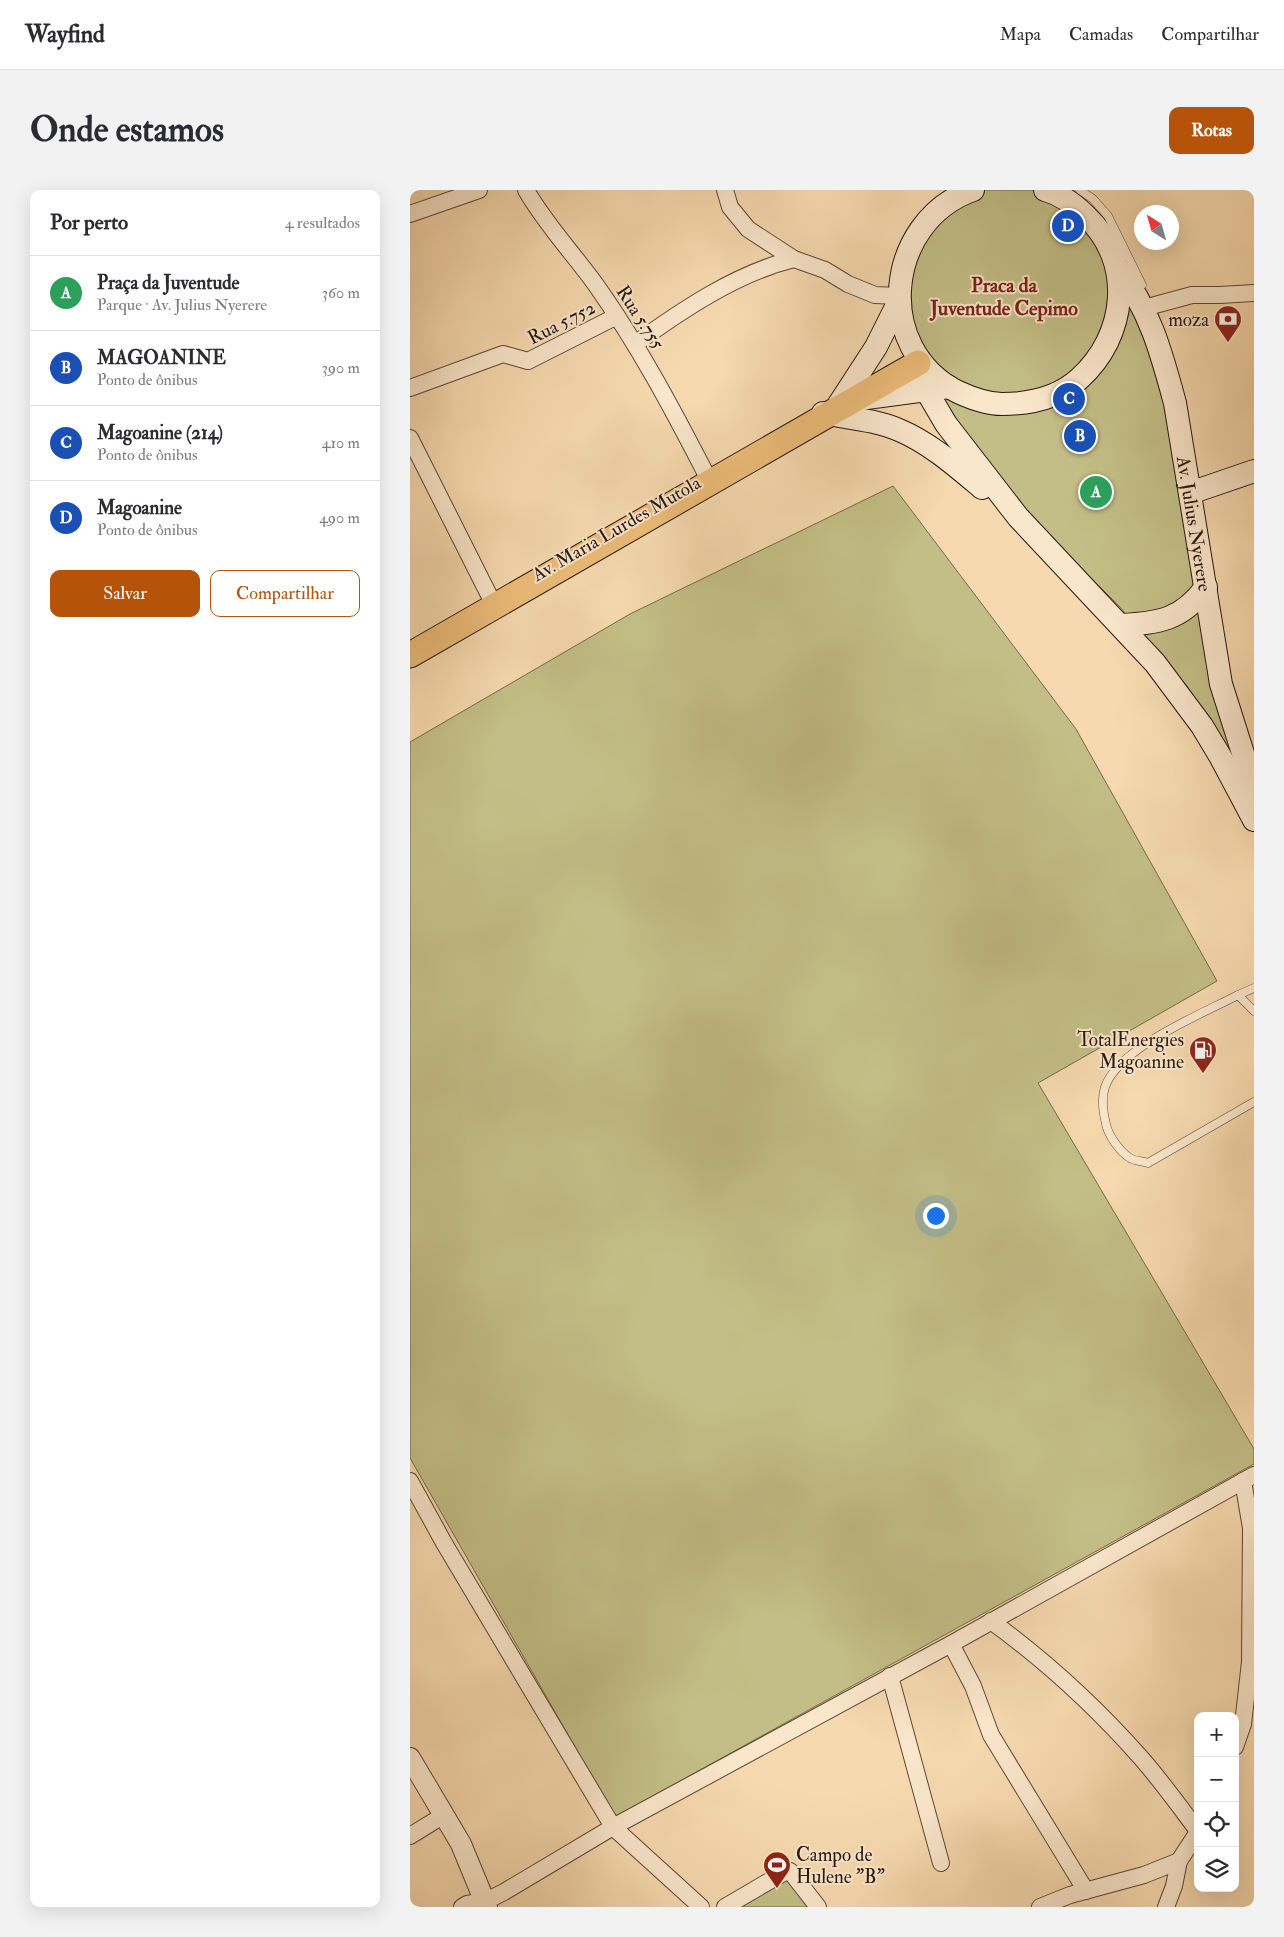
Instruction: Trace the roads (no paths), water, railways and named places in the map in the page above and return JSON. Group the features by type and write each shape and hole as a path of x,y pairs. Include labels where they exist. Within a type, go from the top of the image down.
{"main road":[{"path":"970,190 953,200 937,200 909,249 901,272 899,299 902,319 926,390 961,445 1024,524 1155,663 1202,726 1254,820"},
{"name":"Av. Julius Nyerere","path":"1045,190 1074,205 1095,224 1113,258 1147,300 1175,403 1196,491 1206,587 1221,684 1254,788"},
{"path":"916,357 949,387 972,398 999,404 1027,403 1054,395 1078,380 1097,361 1111,336 1118,310 1120,288 1113,258"},
{"path":"831,409 876,347 899,299"},
{"path":"410,655 916,357"},
{"path":"831,409 897,393 949,387"},
{"path":"831,409 899,430 922,442 958,468 1024,524"},
{"name":"Av. Maria Lurdes Mutola","path":"410,646 707,476 831,409"},
{"path":"1196,491 1254,469"},
{"path":"1121,625 1163,621 1180,613 1196,600 1206,587"}],"street":[{"path":"410,214 479,190"},
{"name":"Rua 5.755","path":"526,190 543,218 595,284 635,344 660,384 707,476"},
{"path":"725,190 730,207 748,229 794,259 817,267 848,284 875,294 899,299"},
{"path":"635,344 675,316 718,291 763,268 794,259"},
{"path":"1147,300 1192,295 1254,293"},
{"name":"Rua 5.752","path":"410,388 503,354 528,361 617,316"},
{"path":"410,438 491,599"},
{"path":"462,1907 467,1904 486,1904 613,1827 951,1644 1249,1478 1252,1528 1249,1720 1239,1739"},
{"path":"410,1482 444,1543 613,1827 701,1907"},
{"path":"991,1621 1022,1644 1087,1700 1143,1759 1194,1827"},
{"path":"951,1644 972,1686 991,1735 1086,1891"},
{"path":"890,1676 941,1862"},
{"path":"410,1758 464,1851 486,1904"},
{"path":"410,1836 444,1816"},
{"path":"1166,1907 1174,1886 1179,1861 1194,1838"},
{"path":"1040,1907 1070,1895 1144,1876 1179,1861"},
{"path":"725,1907 783,1873 790,1871 818,1907"}],"lane":[{"path":"1080,190 1093,199 1108,216 1147,300"},
{"path":"1254,988 1156,1038 1131,1054 1115,1071 1105,1086 1102,1110 1107,1131 1120,1148 1130,1158 1148,1162 1254,1102"},
{"path":"1238,995 1254,1011"}],"place":[{"name":"Magoanine","path":"1068,226"},
{"name":"moza","path":"1228,343"},
{"name":"Magoanine (214)","path":"1069,399"},
{"name":"MAGOANINE","path":"1080,436"},
{"name":"Praça da Juventude","path":"1096,492"},
{"name":"TotalEnergies Magoanine","path":"1203,1074"},
{"name":"Campo de Hulene \"B\"","path":"777,1889"}],"district":[{"name":"Praca da Juventude Cepimo","path":"1004,296"}]}
